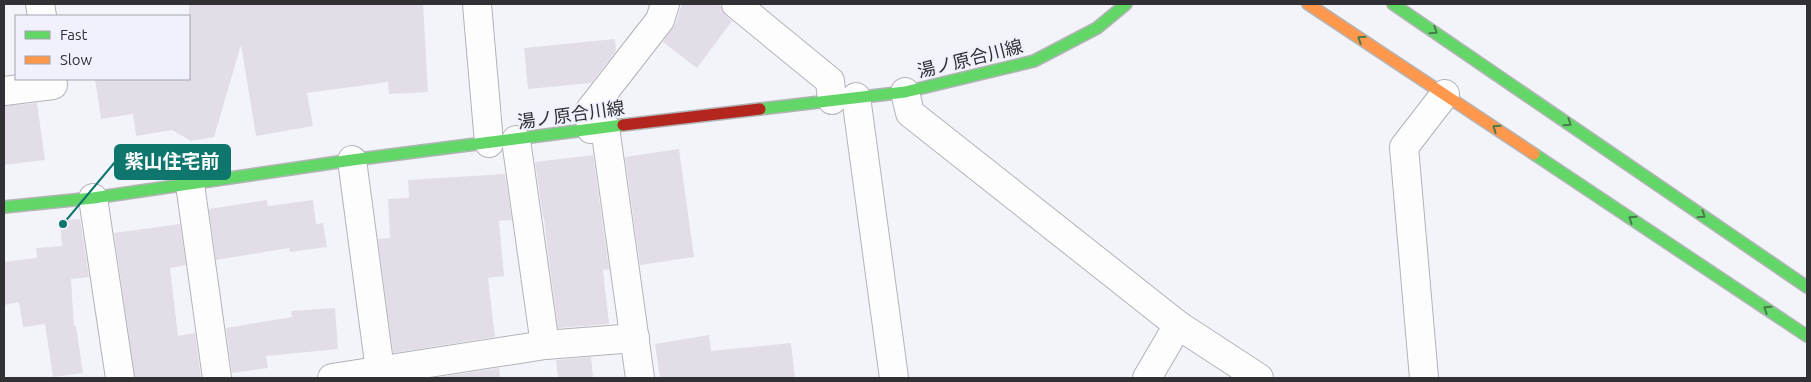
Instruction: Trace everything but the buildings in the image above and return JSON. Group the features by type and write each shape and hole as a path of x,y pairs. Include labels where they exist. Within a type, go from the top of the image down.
{"main road":[{"name":"湯ノ原合川線","path":"4,207 93,198 352,160 598,128 905,92 1034,61 1097,28 1126,4"},
{"path":"1308,4 1807,336"},
{"path":"1394,4 1807,287"}],"street":[{"path":"477,4 489,143"},
{"path":"640,378 635,338 598,128 590,110 660,20 665,4"},
{"path":"736,4 830,81 844,98 894,378"},
{"path":"4,91 53,85 52,80"},
{"path":"905,92 910,114 1178,325 1259,378"},
{"path":"1424,378 1404,147 1445,94"},
{"path":"516,140 545,345"},
{"path":"352,160 380,375"},
{"path":"190,184 217,378"},
{"path":"93,198 120,378"},
{"path":"1147,378 1178,325"},
{"path":"332,378 380,375 545,345 635,338"}],"traffic: fast":[{"path":"760,109 905,92 1034,61 1097,28 1126,4"},
{"path":"1393,4 1807,287"},
{"path":"4,207 93,198 352,160 623,125"},
{"path":"1534,154 1807,336"}],"traffic: slow":[{"path":"1308,4 1534,154"}],"traffic: jam":[{"path":"623,125 760,109"}],"place":[{"name":"紫山住宅前","path":"63,224"}]}
